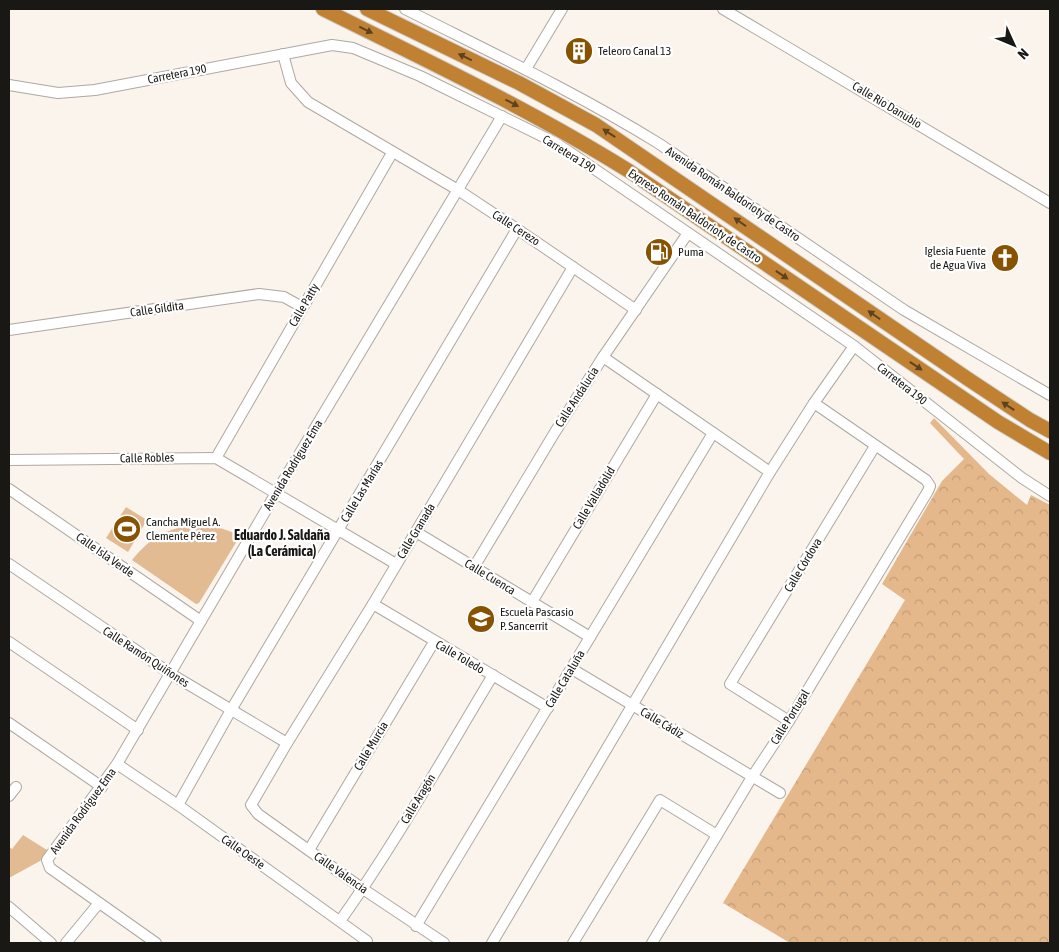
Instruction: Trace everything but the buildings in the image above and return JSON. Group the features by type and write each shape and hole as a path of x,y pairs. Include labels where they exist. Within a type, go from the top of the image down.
{"highway":[{"name":"Expreso Román Baldorioty de Castro","path":"323,9 509,102 584,143 629,171 998,422 1050,453"},
{"name":"Expreso Román Baldorioty de Castro","path":"367,9 519,83 596,125 1008,406 1050,431"}],"street":[{"name":"Avenida Román Baldorioty de Castro","path":"405,9 526,69 630,125 904,310 1050,395"},
{"path":"526,69 562,9"},
{"name":"Calle Río Danubio","path":"723,9 1050,203"},
{"name":"Carretera 190","path":"9,85 58,93 95,90 332,45 353,48 420,76 568,151 854,346 1022,478 1049,495"},
{"name":"Calle Cerezo","path":"283,54 291,83 308,102 458,190 636,310"},
{"name":"Avenida Rodríguez Ema","path":"99,903 50,868 47,860 102,787 138,730 276,494 502,116"},
{"name":"Calle Patty","path":"216,458 392,153"},
{"name":"Calle Las Marías","path":"178,805 231,710 517,229"},
{"name":"Calle Andalucía","path":"474,567 555,432 603,357 688,233"},
{"name":"Calle Granada","path":"258,795 287,743 373,604 573,267"},
{"name":"Calle Gildita","path":"9,330 259,294 284,297 302,307"},
{"path":"492,943 770,472 814,403 854,346"},
{"path":"603,357 770,472"},
{"name":"Calle Valladolid","path":"532,602 657,394"},
{"path":"814,403 875,446"},
{"name":"Calle Cataluña","path":"416,926 572,670 713,433"},
{"name":"Calle Portugal","path":"652,943 928,491 930,486 926,480 875,446"},
{"name":"Calle Córdova","path":"789,721 730,684 875,446"},
{"path":"216,458 396,564"},
{"name":"Calle Robles","path":"9,460 216,458"},
{"name":"Calle Isla Verde","path":"9,489 201,621"},
{"name":"Calle Cuenca","path":"416,532 590,637"},
{"name":"Calle Ramón Quiñones","path":"9,564 171,674 287,743"},
{"name":"Calle Toledo","path":"373,604 434,642 548,708"},
{"path":"9,642 138,730"},
{"name":"Calle Murcia","path":"309,850 434,642"},
{"name":"Calle Cádiz","path":"572,670 780,793"},
{"name":"Calle Aragón","path":"340,921 363,889 493,675"},
{"path":"9,724 102,787"},
{"name":"Calle Oeste","path":"117,764 178,805 340,921 366,942"},
{"path":"9,796 16,787"},
{"name":"Calle Valencia","path":"258,795 251,805 258,814 416,926 444,943"},
{"path":"573,943 660,800 717,835"},
{"path":"66,943 99,903 155,943"},
{"path":"9,907 51,943"}],"shaded area":[{"name":"Cancha Miguel A. Clemente Pérez","path":"126,507 147,520 128,552 106,538"},
{"path":"192,525 217,528 240,536 199,603 196,604 132,560 152,540 173,529"},
{"path":"23,835 47,850 40,861 9,878 9,847 12,849"}],"green space":[{"path":"934,418 989,474 1027,505 1031,495 1050,505 1050,943 790,943 723,903 905,600 882,584 942,481 964,459 930,423"}],"place":[{"name":"Teleoro Canal 13","path":"579,51"},
{"name":"Puma","path":"659,252"},
{"name":"Iglesia Fuente de Agua Viva","path":"1005,258"},
{"name":"Cancha Miguel A. Clemente Pérez","path":"127,529"},
{"name":"Escuela Pascasio P. Sancerrit","path":"481,619"}],"district":[{"name":"Eduardo J. Saldaña (La Cerámica)","path":"282,544"}]}
